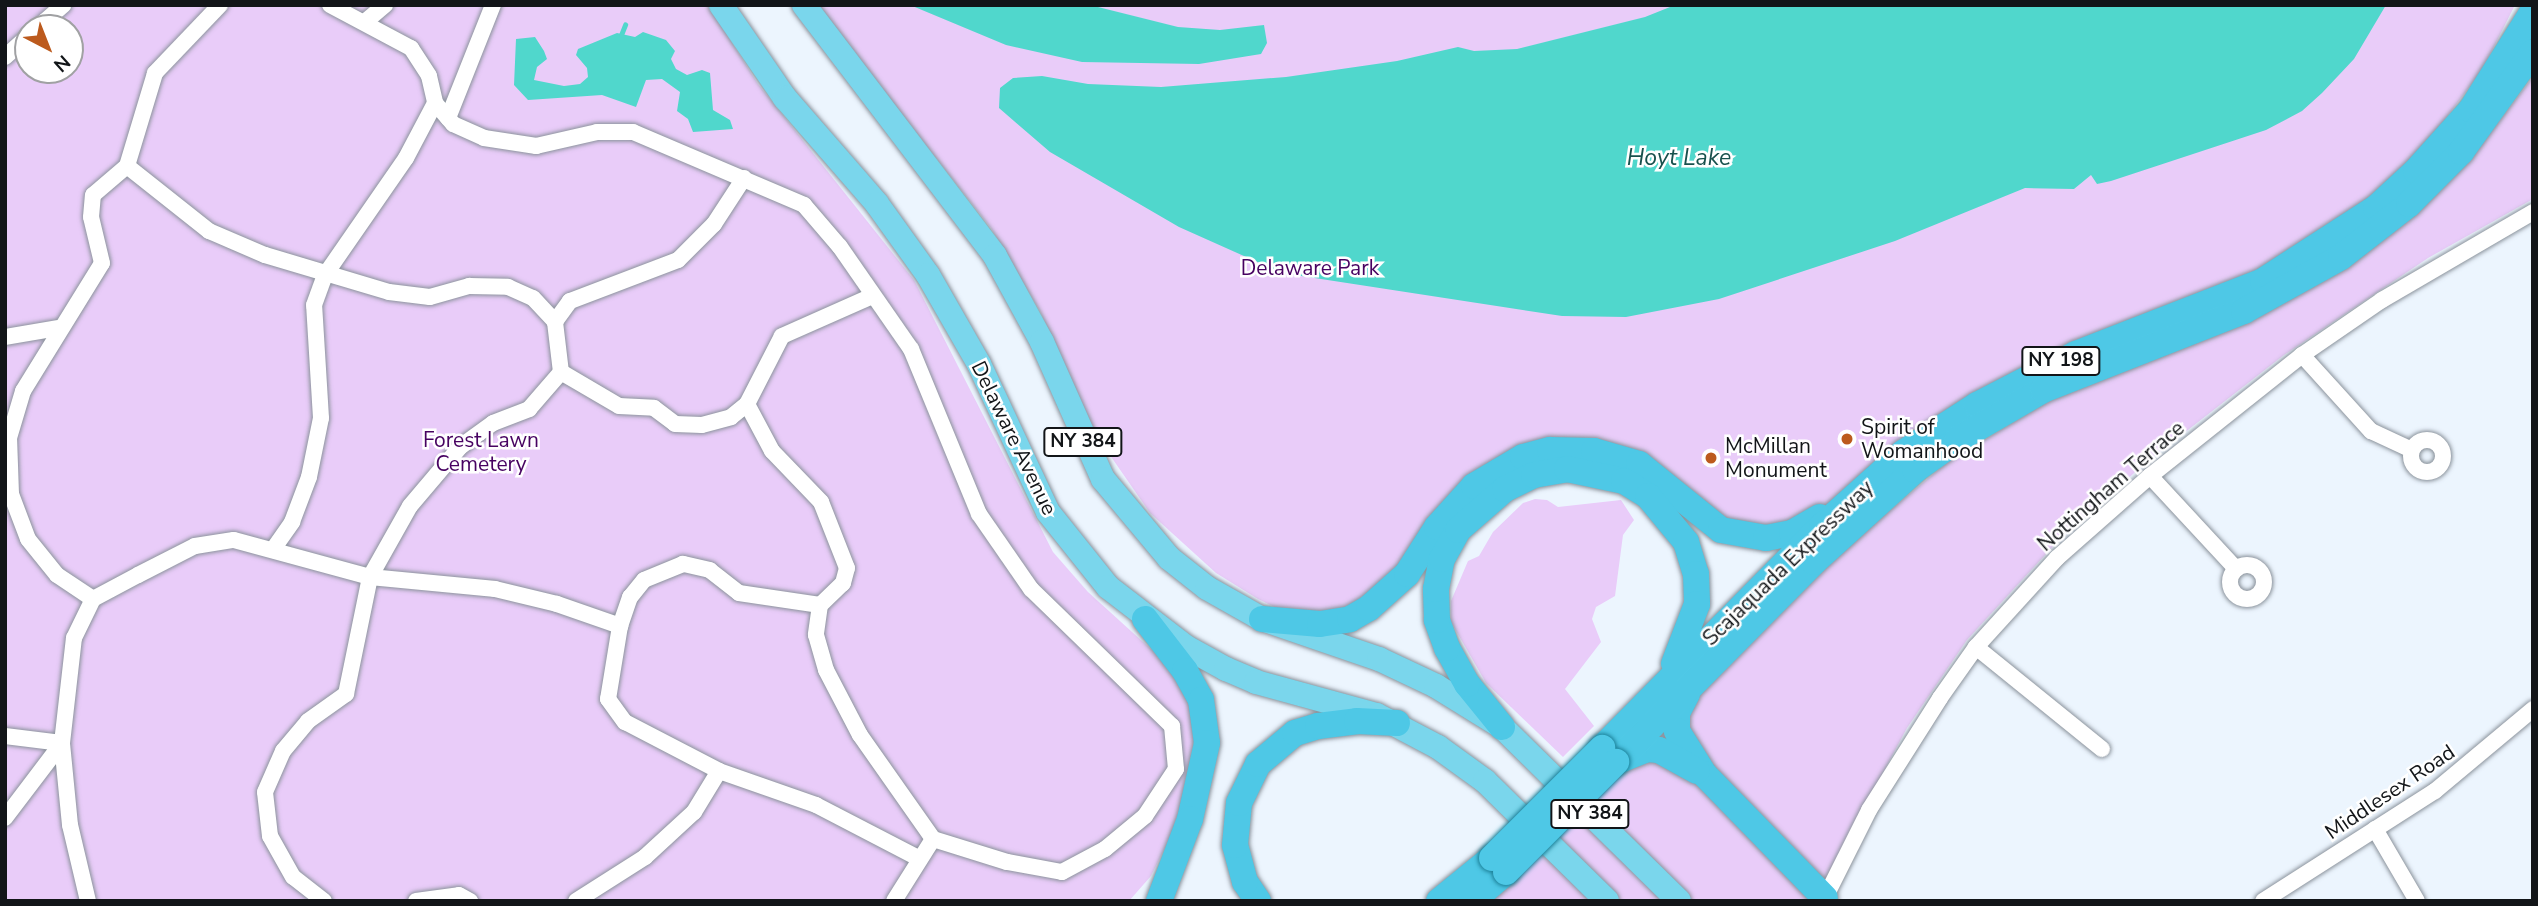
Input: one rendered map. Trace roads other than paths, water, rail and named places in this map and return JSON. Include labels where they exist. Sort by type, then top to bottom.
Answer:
[{"type":"highway","name":"Scajaquada Expressway","points":[[1609,755],[1652,697],[1850,500],[1903,453],[2013,384],[2076,354],[2250,287],[2347,230],[2396,190],[2453,132],[2501,67],[2533,11]]},
{"type":"highway","name":"Scajaquada Expressway","points":[[1472,901],[1499,865],[1609,755],[1692,685],[1868,509],[1957,440],[2043,390],[2269,299],[2363,242],[2409,204],[2461,152],[2533,52]]},
{"type":"highway","points":[[1262,619],[1320,624],[1350,618],[1370,608],[1407,574],[1437,527],[1474,486],[1523,457],[1550,450],[1594,451],[1639,464],[1654,472],[1704,520],[1743,536],[1766,538],[1792,533],[1850,500]]},
{"type":"highway","points":[[1502,727],[1466,684],[1437,620],[1442,559],[1458,530],[1505,489],[1534,475],[1567,468],[1624,481],[1648,496],[1686,542],[1696,574],[1697,604],[1675,662],[1652,697]]},
{"type":"highway","points":[[1145,619],[1185,671],[1201,700],[1207,743],[1190,819],[1159,901]]},
{"type":"highway","points":[[1692,685],[1676,723],[1681,740],[1704,774],[1825,898]]},
{"type":"highway","points":[[1258,901],[1245,882],[1235,845],[1239,803],[1258,764],[1295,733],[1318,726],[1357,721],[1397,723]]},
{"type":"highway","points":[[1609,755],[1647,749],[1659,750],[1704,774]]},
{"type":"highway","name":"Scajaquada Expressway","points":[[1438,901],[1499,865]]},
{"type":"main road","name":"Delaware Avenue","points":[[721,5],[785,98],[877,204],[928,275],[979,364],[1048,513],[1108,587],[1145,619],[1186,647],[1256,682],[1397,723],[1485,781],[1607,901]]},
{"type":"main road","name":"NY 384","points":[[804,5],[995,256],[1042,342],[1097,469],[1133,520],[1169,558],[1208,589],[1262,619],[1379,659],[1436,686],[1502,727],[1679,901]]},
{"type":"street","points":[[93,598],[57,575],[28,540],[11,494],[9,438],[23,391],[58,328],[85,295],[102,263],[91,217],[93,195],[128,166],[155,73],[220,5]]},
{"type":"street","points":[[330,5],[411,48],[429,76],[435,103],[448,118],[484,138],[536,146],[597,132],[633,132],[804,205],[840,247],[870,297],[911,349],[979,514],[1023,578],[1172,726],[1176,769],[1145,816],[1105,849],[1062,872],[1007,862],[933,839],[860,735],[826,670],[816,635],[820,605],[843,583],[847,568],[821,502],[772,451],[747,404]]},
{"type":"street","points":[[366,22],[386,5]]},
{"type":"street","points":[[448,118],[493,5]]},
{"type":"street","points":[[274,548],[292,522],[309,477],[321,418],[314,305],[324,275],[406,158],[435,103]]},
{"type":"street","points":[[128,166],[209,231],[324,275],[389,292],[430,297],[469,286],[508,287],[533,298],[555,322],[561,372],[529,409],[493,424],[460,447],[410,506],[370,577],[346,694],[308,721],[283,751],[265,792],[270,836],[293,877],[324,901]]},
{"type":"street","points":[[555,322],[570,301],[678,260],[714,224],[744,178]]},
{"type":"street","name":"Nottingham Terrace","points":[[1825,898],[1899,758],[1976,647],[2057,558],[2150,476],[2302,355],[2382,300],[2533,212]]},
{"type":"street","points":[[561,372],[618,406],[654,408],[676,424],[702,425],[731,417],[747,404],[782,336],[870,297]]},
{"type":"street","points":[[5,337],[58,328]]},
{"type":"street","points":[[2302,355],[2371,431],[2412,450]]},
{"type":"street","points":[[2150,476],[2236,569]]},
{"type":"street","points":[[88,901],[70,825],[62,743],[74,638],[93,598],[195,546],[234,540],[274,548],[370,577],[495,589],[557,604],[620,626]]},
{"type":"street","points":[[820,605],[739,593],[710,570],[683,564],[644,580],[630,597],[620,626],[608,699],[625,722],[719,771],[816,805],[920,859]]},
{"type":"street","points":[[1976,647],[2102,749]]},
{"type":"street","name":"Middlesex Road","points":[[2263,901],[2435,791],[2533,709]]},
{"type":"street","points":[[5,736],[62,743]]},
{"type":"street","points":[[5,818],[62,743]]},
{"type":"street","points":[[576,901],[645,857],[694,812],[719,771]]},
{"type":"street","points":[[2375,829],[2417,901]]},
{"type":"street","points":[[894,901],[933,839]]},
{"type":"street","points":[[416,901],[459,895],[470,901]]},
{"type":"water","points":[[910,5],[1090,5],[1178,27],[1220,30],[1264,25],[1267,43],[1261,54],[1199,64],[1082,62],[1006,45]]},
{"type":"water","name":"Hoyt Lake","points":[[1675,5],[2386,5],[2354,59],[2322,93],[2302,111],[2266,130],[2111,181],[2097,184],[2091,175],[2074,189],[2025,188],[1895,241],[1719,299],[1626,317],[1562,316],[1282,273],[1179,227],[1050,152],[999,108],[1000,88],[1013,78],[1042,76],[1088,84],[1161,87],[1286,77],[1397,61],[1458,47],[1474,51],[1517,49],[1645,17]]},
{"type":"water","points":[[643,32],[666,40],[675,51],[671,59],[676,69],[687,75],[702,70],[710,73],[713,110],[730,120],[733,129],[693,132],[688,119],[677,111],[680,92],[662,79],[646,80],[636,107],[602,95],[528,100],[514,85],[516,39],[535,37],[544,51],[547,59],[537,67],[534,80],[564,86],[580,84],[588,77],[587,68],[576,55],[578,49],[617,33],[635,37]]},
{"type":"waterway","points":[[621,35],[625,25]]},
{"type":"place","name":"Spirit of Womanhood","points":[[1847,439]]},
{"type":"place","name":"McMillan Monument","points":[[1711,458]]},
{"type":"park label","name":"Delaware Park","points":[[1310,268]]},
{"type":"park label","name":"Forest Lawn Cemetery","points":[[481,452]]}]
